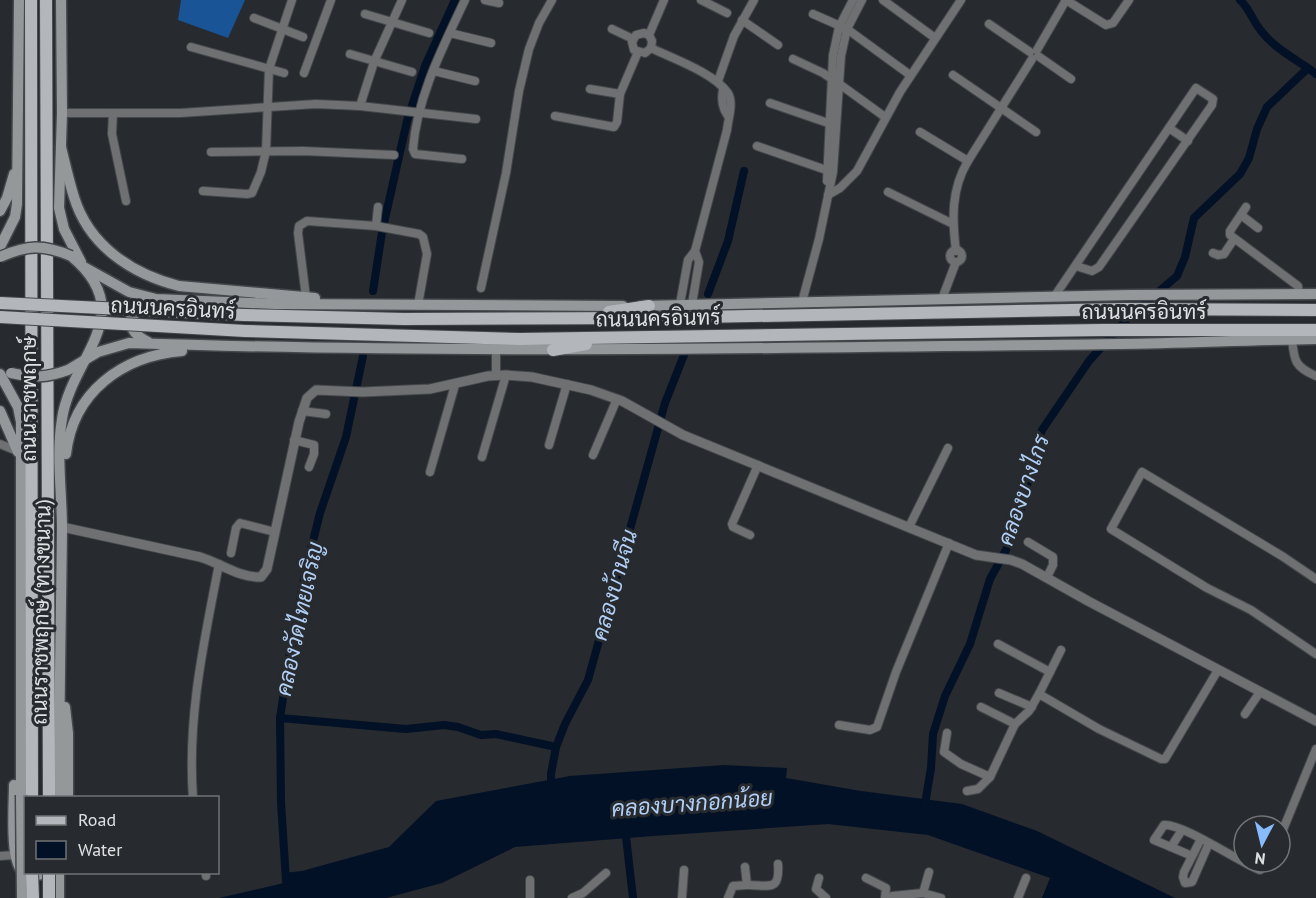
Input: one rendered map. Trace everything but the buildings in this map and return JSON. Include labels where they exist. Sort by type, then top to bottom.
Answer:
[{"type":"main road","points":[[0,246],[15,217],[18,190],[16,165],[20,0]]},
{"type":"main road","name":"ถนนราชพฤกษ์","points":[[26,796],[31,0]]},
{"type":"main road","name":"ถนนราชพฤกษ์","points":[[46,0],[49,796]]},
{"type":"main road","points":[[61,0],[60,219],[84,267]]},
{"type":"main road","points":[[61,147],[80,213],[93,234],[110,253],[137,272],[161,282],[179,286],[363,304]]},
{"type":"main road","points":[[0,212],[7,198],[16,165]]},
{"type":"main road","points":[[0,257],[18,249],[38,247],[55,249],[71,256],[84,267]]},
{"type":"main road","name":"ถนนราชพฤกษ์ (ทางขนาน)","points":[[59,796],[62,419],[69,393],[100,331],[102,314],[100,297],[94,281],[84,267]]},
{"type":"main road","name":"ถนนนครอินทร์","points":[[84,267],[129,292],[156,299],[276,304],[649,306],[1131,295],[1316,294]]},
{"type":"main road","points":[[151,344],[137,336],[130,326],[135,311],[156,299]]},
{"type":"main road","name":"ถนนนครอินทร์","points":[[0,303],[244,315],[404,319],[1125,309],[1316,310]]},
{"type":"main road","points":[[566,318],[649,306]]},
{"type":"main road","name":"ถนนนครอินทร์","points":[[0,317],[245,332],[520,339],[1102,330],[1316,330]]},
{"type":"main road","points":[[554,351],[614,338]]},
{"type":"main road","name":"ถนนนครอินทร์","points":[[6,374],[31,378],[51,376],[68,370],[98,352],[129,343],[554,351],[1119,344],[1316,339]]},
{"type":"main road","points":[[61,476],[69,430],[77,412],[97,387],[120,370],[144,358],[164,352],[218,346]]},
{"type":"main road","points":[[0,366],[6,374]]},
{"type":"main road","name":"ถนนราชพฤกษ์ (ทางขนาน)","points":[[6,374],[21,422],[20,687],[26,796]]},
{"type":"main road","points":[[0,411],[21,464]]},
{"type":"main road","points":[[60,668],[68,733],[68,796]]},
{"type":"main road","points":[[20,687],[15,711],[14,741],[15,855],[18,867],[24,873]]},
{"type":"main road","name":"ถนนราชพฤกษ์ (ทางขนาน)","points":[[22,898],[24,847]]},
{"type":"main road","points":[[32,874],[33,898]]},
{"type":"main road","points":[[49,898],[51,874]]},
{"type":"main road","points":[[59,874],[59,898]]},
{"type":"street","points":[[203,191],[252,193],[261,172],[266,151],[268,69],[292,0]]},
{"type":"street","points":[[304,73],[331,0]]},
{"type":"street","points":[[360,106],[374,62],[402,0]]},
{"type":"street","points":[[462,159],[415,154],[413,144],[417,113],[465,0]]},
{"type":"street","points":[[485,0],[499,3]]},
{"type":"street","points":[[481,288],[506,174],[519,90],[539,23],[552,0]]},
{"type":"street","points":[[649,35],[640,33],[633,39],[632,46],[638,52],[645,53],[651,48],[652,41],[649,35],[664,0]]},
{"type":"street","points":[[701,0],[727,13]]},
{"type":"street","points":[[718,81],[734,36],[754,0]]},
{"type":"street","points":[[802,302],[828,195],[835,81],[833,55],[853,0]]},
{"type":"street","points":[[843,28],[862,0]]},
{"type":"street","points":[[883,0],[935,38]]},
{"type":"street","points":[[828,195],[840,188],[857,171],[910,75],[961,0]]},
{"type":"street","points":[[942,299],[956,262],[950,256],[956,251],[953,224],[959,179],[1066,0],[1106,25],[1113,23],[1129,0]]},
{"type":"street","points":[[365,14],[429,33]]},
{"type":"street","points":[[813,14],[843,28],[910,75]]},
{"type":"street","points":[[254,18],[303,37]]},
{"type":"street","points":[[742,20],[778,45]]},
{"type":"street","points":[[989,24],[1071,79]]},
{"type":"street","points":[[612,29],[633,39]]},
{"type":"street","points":[[450,33],[491,43]]},
{"type":"street","points":[[191,47],[284,74]]},
{"type":"street","points":[[651,48],[718,81],[723,89],[721,96],[724,111],[728,116],[695,251],[688,260],[681,304]]},
{"type":"street","points":[[555,116],[614,127],[617,123],[620,94],[638,52]]},
{"type":"street","points":[[350,54],[412,72]]},
{"type":"street","points":[[793,59],[835,81],[885,117]]},
{"type":"street","points":[[434,71],[476,81]]},
{"type":"street","points":[[953,75],[1036,132]]},
{"type":"street","points":[[1054,297],[1196,88],[1213,102],[1188,141],[1100,267],[1092,271],[1076,266]]},
{"type":"street","points":[[590,89],[620,94]]},
{"type":"street","points":[[770,103],[832,124]]},
{"type":"street","points":[[62,113],[180,113],[316,104],[360,106],[476,119]]},
{"type":"street","points":[[113,114],[112,134],[126,201]]},
{"type":"street","points":[[1169,128],[1188,141]]},
{"type":"street","points":[[920,132],[968,161]]},
{"type":"street","points":[[757,146],[830,171]]},
{"type":"street","points":[[211,152],[363,152],[394,155]]},
{"type":"street","points":[[888,192],[953,224]]},
{"type":"street","points":[[378,207],[378,226]]},
{"type":"street","points":[[1258,228],[1244,211],[1229,233],[1298,286],[1299,294]]},
{"type":"street","points":[[306,297],[298,232],[299,226],[307,220],[378,226],[419,234],[423,237],[427,254],[418,305]]},
{"type":"street","points":[[1213,253],[1224,254],[1234,239]]},
{"type":"street","points":[[692,304],[699,262],[695,251]]},
{"type":"street","points":[[1292,339],[1297,364],[1316,376]]},
{"type":"street","points":[[482,457],[501,375],[496,350]]},
{"type":"street","points":[[62,527],[178,552],[219,564],[233,571],[261,577],[267,569],[302,411],[307,398],[316,390],[363,392],[430,389],[501,375],[532,377],[567,384],[617,399],[683,435],[983,557],[1011,560],[1316,721]]},
{"type":"street","points":[[549,445],[567,384]]},
{"type":"street","points":[[430,472],[454,385]]},
{"type":"street","points":[[593,455],[617,399]]},
{"type":"street","points":[[302,411],[326,414]]},
{"type":"street","points":[[294,440],[314,445],[314,454],[309,466]]},
{"type":"street","points":[[0,444],[17,451]]},
{"type":"street","points":[[909,527],[948,448]]},
{"type":"street","points":[[750,535],[732,524],[758,465]]},
{"type":"street","points":[[1316,579],[1142,472],[1111,529],[1207,588],[1251,610],[1316,654]]},
{"type":"street","points":[[231,552],[236,528],[240,524],[275,532]]},
{"type":"street","points":[[1028,542],[1053,557],[1053,565],[1047,577]]},
{"type":"street","points":[[839,725],[870,730],[877,727],[896,672],[949,543]]},
{"type":"street","points":[[193,796],[190,758],[192,716],[219,564]]},
{"type":"street","points":[[998,644],[1050,672]]},
{"type":"street","points":[[967,791],[978,789],[990,777],[1015,724],[1032,707],[1061,650]]},
{"type":"street","points":[[1039,694],[1110,734],[1165,759],[1218,670]]},
{"type":"street","points":[[1245,714],[1260,692]]},
{"type":"street","points":[[999,693],[1032,707]]},
{"type":"street","points":[[981,707],[1015,724]]},
{"type":"street","points":[[947,733],[944,752],[961,764],[990,777]]},
{"type":"street","points":[[1291,814],[1316,749]]},
{"type":"street","points":[[1192,856],[1154,840],[1162,827],[1168,824],[1232,855]]},
{"type":"street","points":[[1171,847],[1182,830]]},
{"type":"street","points":[[1201,839],[1183,877],[1185,884],[1192,882],[1209,843]]},
{"type":"street","points":[[0,856],[15,855]]},
{"type":"street","points":[[728,898],[733,886],[773,885],[779,879],[778,864]]},
{"type":"street","points":[[745,867],[747,885]]},
{"type":"street","points":[[682,898],[684,870]]},
{"type":"street","points":[[923,894],[929,872]]},
{"type":"street","points":[[572,898],[583,893],[606,873]]},
{"type":"street","points":[[819,878],[816,889],[826,898]]},
{"type":"street","points":[[866,878],[886,888],[885,898]]},
{"type":"street","points":[[1018,898],[1026,878]]},
{"type":"street","points":[[530,880],[530,898]]},
{"type":"street","points":[[891,898],[897,895],[923,894],[941,898]]},
{"type":"shaded area","points":[[181,0],[245,0],[228,38],[178,20]]},
{"type":"water","name":"คลองบางกอกน้อย","points":[[724,765],[787,768],[786,778],[861,791],[962,804],[1037,831],[1175,898],[1042,898],[1050,878],[928,835],[828,824],[515,847],[442,883],[386,898],[219,898],[284,883],[284,873],[302,871],[389,847],[436,801],[570,776]]},
{"type":"waterway","name":"คลองวัดไทยเจริญ","points":[[373,291],[382,232],[407,121],[425,66],[455,0]]},
{"type":"waterway","points":[[1240,0],[1259,28],[1280,50],[1316,74]]},
{"type":"waterway","name":"คลองบางไกร","points":[[924,810],[931,768],[933,734],[945,696],[970,644],[990,579],[1006,550],[1018,519],[1042,430],[1089,361],[1127,319],[1177,276],[1185,257],[1194,218],[1240,174],[1249,158],[1257,129],[1267,107],[1308,68]]},
{"type":"waterway","name":"คลองบ้านจีน","points":[[708,294],[728,241],[744,171]]},
{"type":"waterway","name":"คลองบ้านจีน","points":[[551,787],[556,747],[588,680],[665,403],[684,355]]},
{"type":"waterway","name":"คลองวัดไทยเจริญ","points":[[286,881],[281,802],[280,718],[306,569],[320,513],[346,437],[363,356]]},
{"type":"waterway","points":[[280,718],[406,729],[444,725],[481,735],[496,734],[556,747]]},
{"type":"waterway","name":"คลองบางกอกน้อย","points":[[625,828],[633,898]]}]
